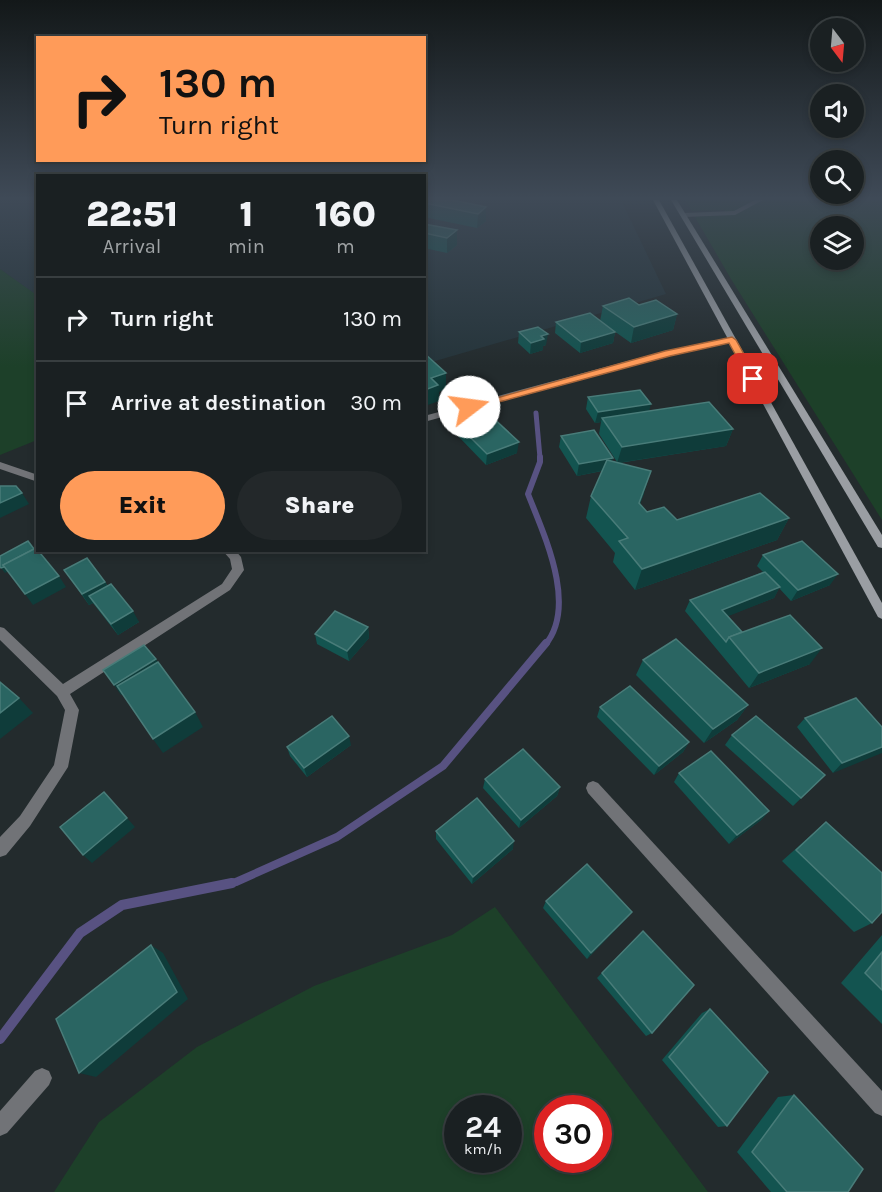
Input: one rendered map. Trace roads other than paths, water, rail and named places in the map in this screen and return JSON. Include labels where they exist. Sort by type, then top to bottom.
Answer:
[{"type":"main road","points":[[686,256],[882,614]]},
{"type":"main road","points":[[708,256],[882,543]]},
{"type":"street","points":[[426,418],[668,353],[732,340]]},
{"type":"street","points":[[0,465],[36,478]]},
{"type":"street","points":[[62,692],[226,587],[238,570],[235,557],[229,552]]},
{"type":"street","points":[[0,632],[62,692],[72,710],[61,767],[25,821],[0,849]]},
{"type":"street","points":[[593,788],[882,1106]]},
{"type":"street","points":[[0,1126],[42,1078]]},
{"type":"waterway","points":[[536,413],[540,458]]},
{"type":"waterway","points":[[540,458],[528,494],[555,570],[559,611],[554,629],[545,645]]},
{"type":"waterway","points":[[225,884],[236,882],[337,837],[443,766],[546,643]]},
{"type":"waterway","points":[[0,1039],[80,933],[122,905],[232,883]]}]
